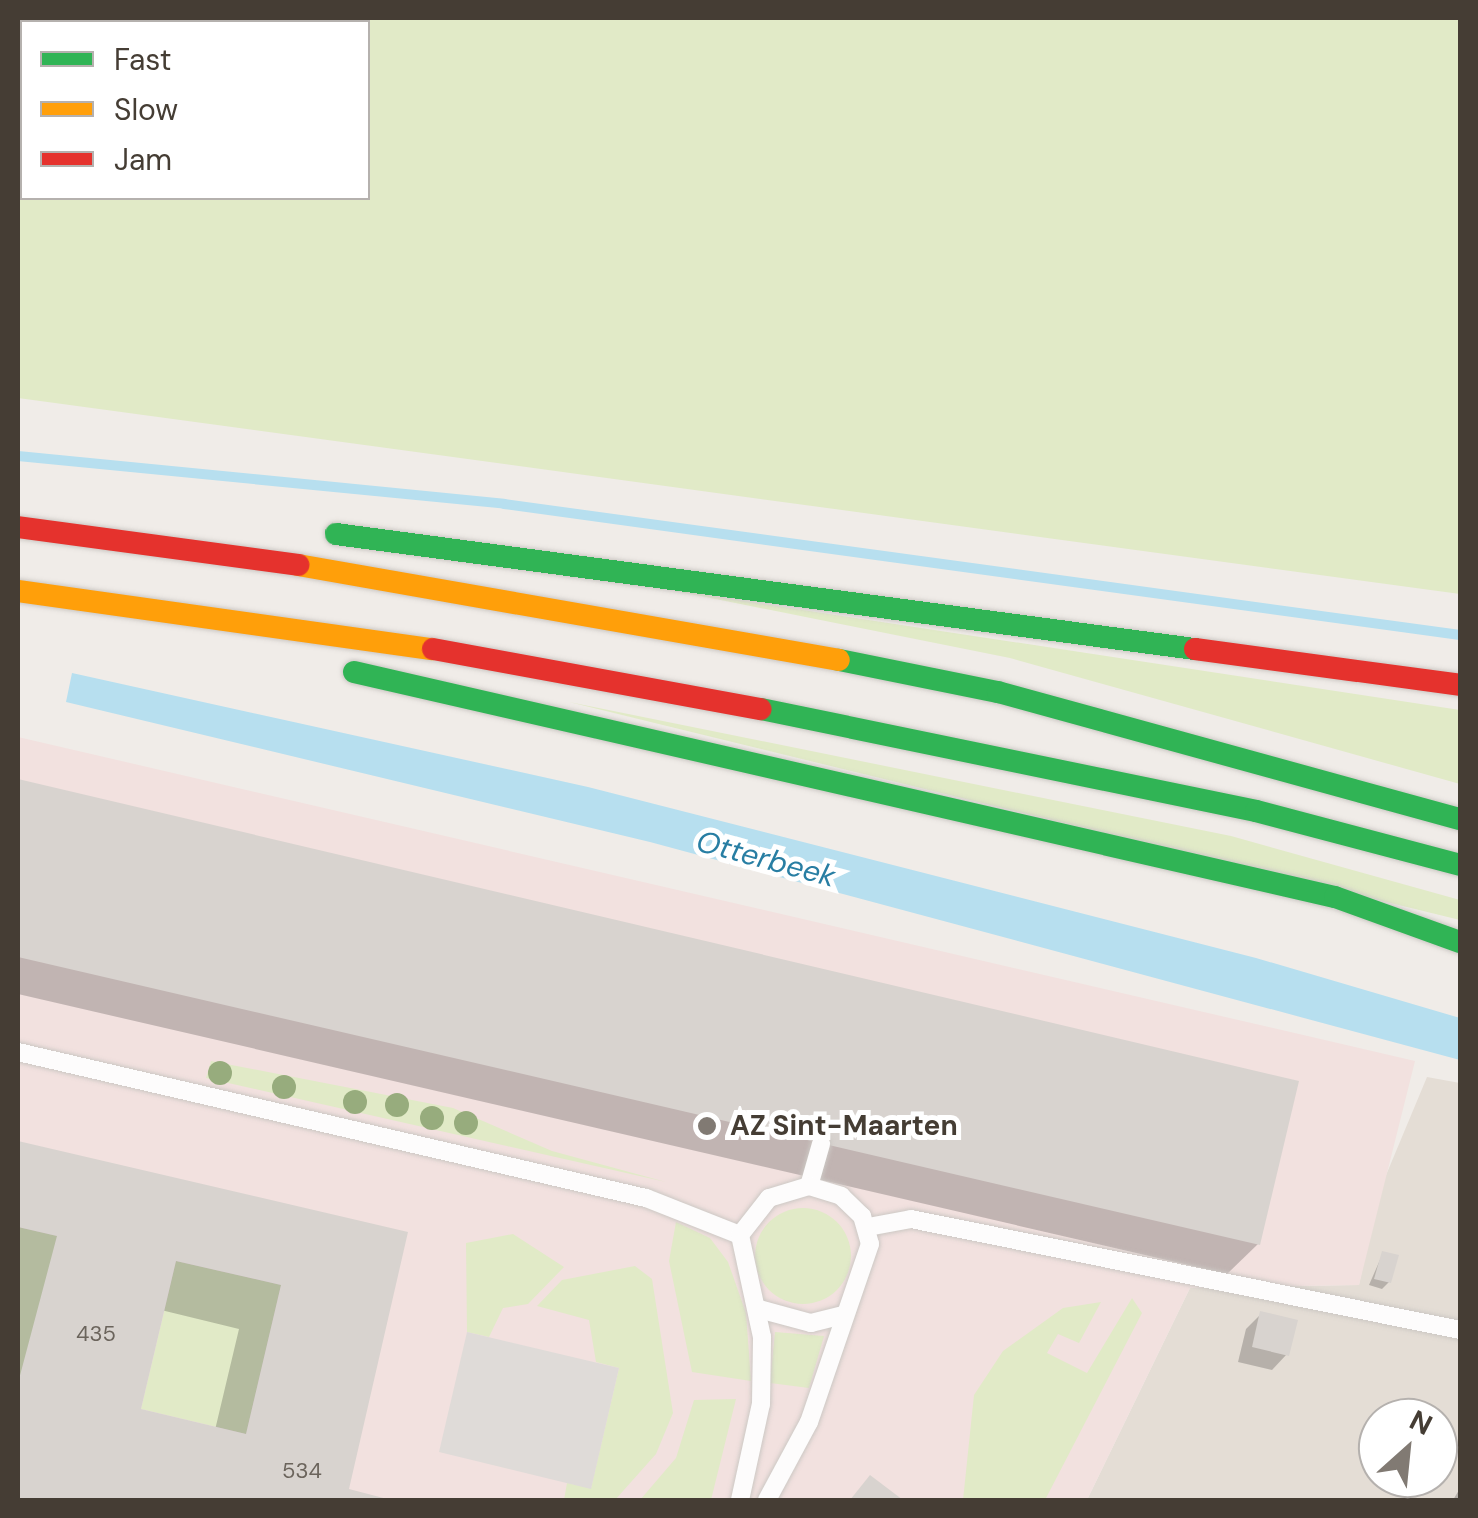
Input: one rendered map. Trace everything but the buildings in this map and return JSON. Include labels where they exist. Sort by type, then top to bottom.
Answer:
[{"type":"highway","points":[[100,536],[180,520]]},
{"type":"highway","points":[[18,527],[419,580],[998,692],[1460,819]]},
{"type":"highway","points":[[316,532],[1460,686]]},
{"type":"highway","points":[[18,591],[96,598],[556,667],[1256,810],[1460,865]]},
{"type":"highway","points":[[96,598],[132,628],[261,653]]},
{"type":"highway","points":[[335,668],[1336,897],[1460,942]]},
{"type":"lane","points":[[18,1052],[646,1198],[740,1235]]},
{"type":"lane","points":[[809,1186],[821,1144]]},
{"type":"lane","points":[[740,1500],[761,1404],[759,1308],[738,1258],[740,1235],[769,1198],[809,1186],[841,1196],[868,1227]]},
{"type":"lane","points":[[868,1227],[911,1220],[1460,1330]]},
{"type":"lane","points":[[767,1500],[809,1422],[868,1227]]},
{"type":"lane","points":[[759,1308],[810,1323],[842,1315]]},
{"type":"shaded area","name":"AZ Sint-Maarten","points":[[18,737],[1415,1061],[1359,1285],[1190,1288],[1087,1500],[18,1500]]},
{"type":"shaded area","points":[[1427,1077],[1460,1083],[1460,1500],[1087,1500],[1190,1288],[1359,1285],[1379,1192]]},
{"type":"shaded area","points":[[467,1332],[619,1368],[591,1489],[439,1452]]},
{"type":"green space","points":[[18,18],[1460,18],[1460,594],[18,398]]},
{"type":"green space","points":[[666,589],[1460,710],[1460,784],[1010,658]]},
{"type":"green space","points":[[569,702],[1231,836],[1460,900],[1460,920]]},
{"type":"green space","points":[[211,1061],[453,1108],[552,1151],[666,1182],[206,1078]]},
{"type":"green space","points":[[803,1208],[821,1211],[837,1222],[848,1238],[848,1274],[837,1290],[821,1301],[803,1304],[785,1301],[769,1290],[758,1274],[755,1256],[758,1238],[769,1222],[785,1211]]},
{"type":"green space","points":[[676,1222],[710,1238],[728,1262],[746,1313],[751,1381],[692,1372],[669,1261]]},
{"type":"green space","points":[[18,1227],[57,1236],[22,1385],[18,1383]]},
{"type":"green space","points":[[513,1234],[564,1267],[528,1304],[503,1308],[489,1337],[467,1332],[466,1243]]},
{"type":"green space","points":[[176,1261],[281,1285],[246,1434],[141,1409]]},
{"type":"green space","points":[[635,1266],[652,1279],[673,1413],[656,1454],[615,1500],[564,1500],[567,1483],[591,1488],[619,1368],[596,1362],[589,1320],[537,1306],[562,1280]]},
{"type":"green space","points":[[1132,1298],[1142,1313],[1045,1500],[963,1500],[974,1395],[1003,1351],[1063,1308],[1101,1302],[1079,1343],[1058,1334],[1047,1353],[1087,1373]]},
{"type":"green space","points":[[775,1332],[824,1336],[809,1388],[770,1383]]},
{"type":"green space","points":[[736,1399],[711,1500],[640,1500],[676,1458],[694,1400]]},
{"type":"water","name":"Otterbeek","points":[[72,673],[588,787],[1256,958],[1460,1018],[1460,1060],[650,842],[66,702]]},
{"type":"waterway","points":[[18,456],[504,504],[1460,635]]},
{"type":"traffic: fast","points":[[336,534],[1195,649]]},
{"type":"traffic: fast","points":[[839,660],[998,692],[1460,819]]},
{"type":"traffic: fast","points":[[354,672],[1335,897],[1460,942]]},
{"type":"traffic: fast","points":[[761,709],[1256,811],[1460,865]]},
{"type":"traffic: slow","points":[[298,565],[839,660]]},
{"type":"traffic: slow","points":[[18,591],[433,649]]},
{"type":"traffic: jam","points":[[18,527],[298,565]]},
{"type":"traffic: jam","points":[[433,649],[761,709]]},
{"type":"traffic: jam","points":[[1195,649],[1460,685]]},
{"type":"place","name":"AZ Sint-Maarten","points":[[707,1126]]}]
